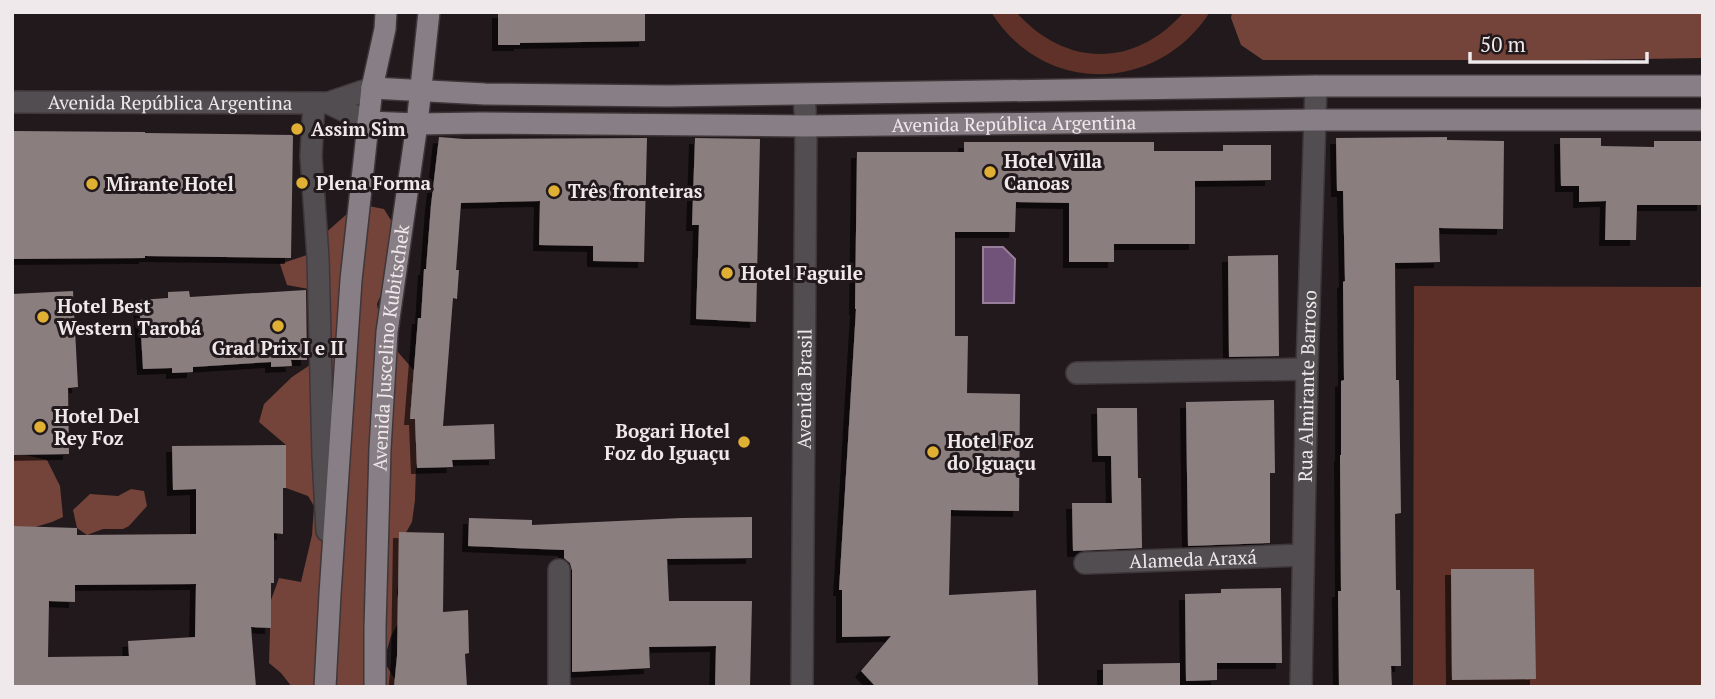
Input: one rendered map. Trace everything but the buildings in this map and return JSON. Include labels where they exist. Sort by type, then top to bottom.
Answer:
[{"type":"main road","points":[[326,687],[351,280],[372,88],[386,12]]},
{"type":"main road","name":"Avenida Juscelino Kubitschek","points":[[375,687],[380,449],[387,332],[417,124],[429,12]]},
{"type":"main road","name":"Avenida República Argentina","points":[[372,88],[485,94],[668,96],[1316,86],[1703,86]]},
{"type":"main road","name":"Avenida República Argentina","points":[[368,121],[417,124],[806,125],[1315,120],[1703,120]]},
{"type":"street","name":"Rua Almirante Barroso","points":[[1301,687],[1316,86]]},
{"type":"street","name":"Avenida República Argentina","points":[[12,102],[321,103],[372,88]]},
{"type":"street","name":"Avenida Brasil","points":[[802,687],[806,125],[804,94]]},
{"type":"street","name":"Avenida República Argentina","points":[[321,103],[368,121]]},
{"type":"street","points":[[321,103],[311,156],[318,258],[330,594]]},
{"type":"street","points":[[1077,373],[1307,369]]},
{"type":"street","name":"Alameda Araxá","points":[[1085,563],[1303,555]]},
{"type":"street","points":[[559,570],[559,687]]},
{"type":"shaded area","points":[[991,12],[1016,12],[1056,44],[1100,54],[1122,51],[1144,43],[1165,30],[1184,12],[1210,12],[1188,39],[1161,58],[1131,70],[1100,74],[1069,71],[1040,59],[1013,39]]},
{"type":"shaded area","points":[[1232,12],[1703,12],[1703,58],[1263,60],[1241,45],[1231,18]]},
{"type":"shaded area","points":[[358,204],[384,209],[397,230],[385,285],[377,304],[382,332],[391,347],[418,375],[430,446],[416,465],[412,522],[404,536],[397,593],[403,615],[391,636],[384,661],[399,687],[292,687],[269,663],[271,600],[279,578],[301,582],[312,535],[314,506],[308,496],[286,488],[286,445],[259,422],[264,404],[292,377],[319,359],[314,290],[287,285],[280,264],[310,254],[312,245]]},
{"type":"shaded area","points":[[983,247],[1003,247],[1015,259],[1014,303],[983,303]]},
{"type":"shaded area","points":[[1414,286],[1703,287],[1703,687],[1413,687]]},
{"type":"shaded area","points":[[12,455],[47,460],[60,486],[63,517],[12,534]]},
{"type":"shaded area","points":[[131,489],[144,491],[147,506],[129,526],[123,529],[103,529],[87,535],[77,528],[73,510],[90,494],[118,496]]},
{"type":"place","name":"Assim Sim","points":[[297,129]]},
{"type":"place","name":"Hotel Villa Canoas","points":[[990,172]]},
{"type":"place","name":"Plena Forma","points":[[302,183]]},
{"type":"place","name":"Mirante Hotel","points":[[92,184]]},
{"type":"place","name":"Três fronteiras","points":[[554,191]]},
{"type":"place","name":"Hotel Faguile","points":[[727,273]]},
{"type":"place","name":"Hotel Best Western Tarobá","points":[[43,317]]},
{"type":"place","name":"Grad Prix I e II","points":[[278,326]]},
{"type":"place","name":"Hotel Del Rey Foz","points":[[40,427]]},
{"type":"place","name":"Bogari Hotel Foz do Iguaçu","points":[[744,442]]},
{"type":"place","name":"Hotel Foz do Iguaçu","points":[[933,452]]}]
